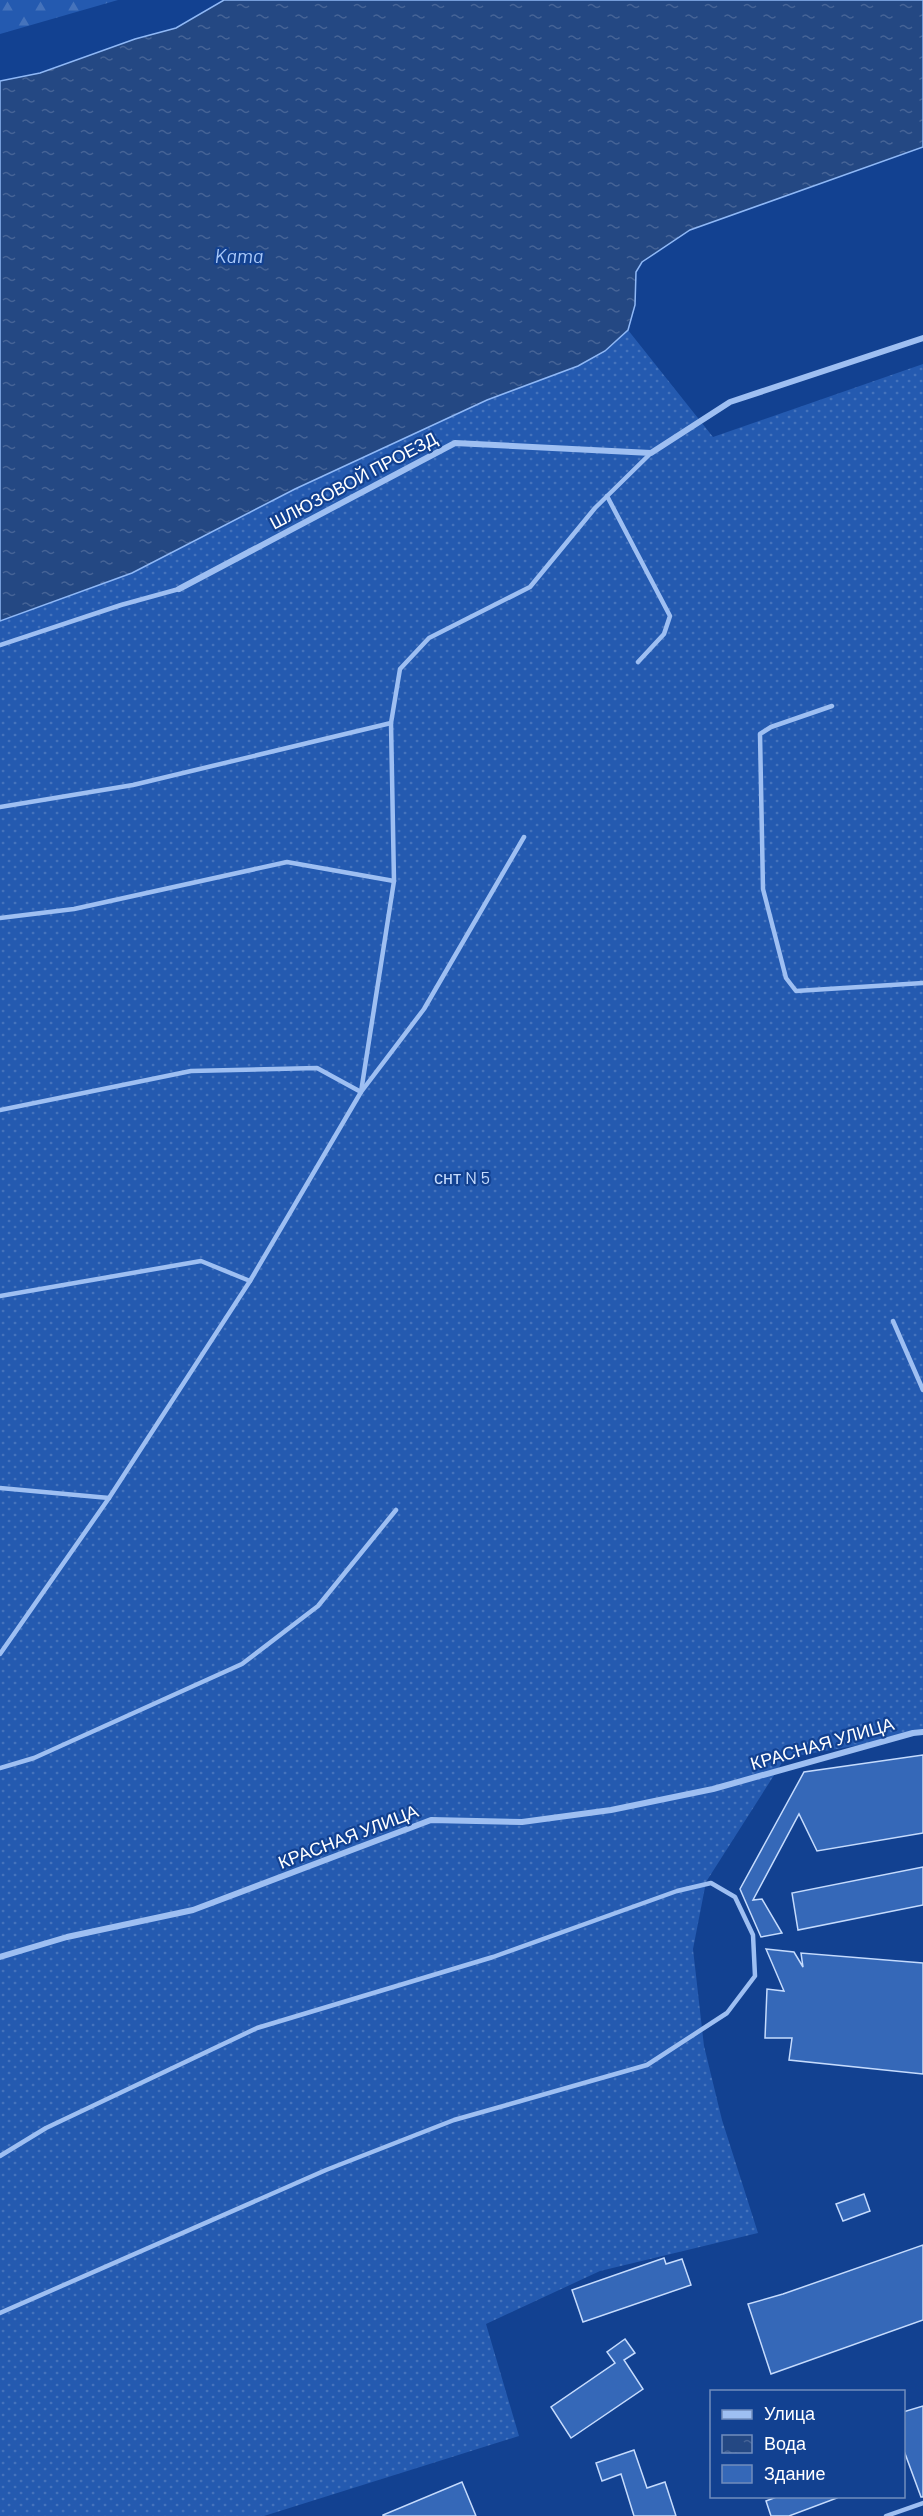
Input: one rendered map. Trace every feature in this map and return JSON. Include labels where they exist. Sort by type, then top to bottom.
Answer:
[{"type":"street","points":[[651,453],[730,402],[923,338]]},
{"type":"street","name":"ШЛЮЗОВОЙ ПРОЕЗД","points":[[179,589],[454,443],[651,453]]},
{"type":"street","name":"КРАСНАЯ УЛИЦА","points":[[0,1957],[67,1937],[193,1910],[431,1820],[522,1822],[611,1810],[713,1789],[913,1732],[923,1732]]},
{"type":"lane","points":[[361,1092],[394,881],[391,723],[400,669],[429,638],[530,587],[608,496],[651,453]]},
{"type":"lane","points":[[608,496],[670,616],[664,634],[638,662]]},
{"type":"lane","points":[[0,645],[121,605],[179,589]]},
{"type":"lane","points":[[832,706],[771,727],[760,734],[763,889],[786,978],[796,991],[923,983]]},
{"type":"lane","points":[[0,807],[132,785],[391,723]]},
{"type":"lane","points":[[0,1654],[109,1498],[250,1281],[361,1092],[424,1009],[524,837]]},
{"type":"lane","points":[[0,918],[74,909],[287,862],[394,881]]},
{"type":"lane","points":[[0,1110],[191,1071],[317,1068],[361,1092]]},
{"type":"lane","points":[[0,1296],[201,1261],[250,1281]]},
{"type":"lane","points":[[893,1321],[923,1390]]},
{"type":"lane","points":[[0,1488],[109,1498]]},
{"type":"lane","points":[[0,1768],[34,1758],[242,1664],[318,1606],[396,1510]]},
{"type":"lane","points":[[0,2156],[46,2128],[257,2028],[493,1957],[677,1891],[711,1883],[735,1897],[753,1935],[755,1976],[727,2013],[647,2065],[454,2120],[326,2170],[0,2313]]},
{"type":"lane","points":[[886,2516],[923,2503]]},
{"type":"green space","points":[[0,0],[118,0],[0,34]]},
{"type":"green space","name":"снт N 5","points":[[628,330],[713,437],[923,364],[923,1734],[785,1758],[706,1882],[693,1949],[704,2046],[722,2120],[758,2233],[600,2271],[486,2324],[519,2436],[264,2516],[0,2516],[0,621],[132,573],[295,489],[487,400],[578,366],[605,351]]},
{"type":"water","name":"Kama","points":[[224,0],[923,0],[923,147],[690,230],[642,262],[636,272],[635,305],[628,330],[605,351],[578,366],[487,400],[295,489],[132,573],[0,621],[0,81],[40,73],[135,39],[176,28]]},
{"type":"building","points":[[923,1755],[923,1833],[817,1851],[799,1814],[753,1900],[762,1899],[782,1933],[761,1937],[740,1889],[804,1772]]},
{"type":"building","points":[[923,1867],[923,1905],[798,1930],[792,1893]]},
{"type":"building","points":[[766,1949],[794,1952],[803,1967],[801,1953],[923,1963],[923,2074],[789,2060],[792,2038],[765,2038],[767,1989],[784,1991]]},
{"type":"building","points":[[864,2194],[870,2211],[843,2221],[836,2204]]},
{"type":"building","points":[[923,2245],[923,2320],[771,2374],[748,2304]]},
{"type":"building","points":[[664,2258],[666,2264],[682,2259],[691,2285],[583,2322],[572,2290]]},
{"type":"building","points":[[625,2339],[635,2353],[624,2360],[643,2389],[571,2438],[551,2407],[615,2363],[607,2352]]},
{"type":"building","points":[[923,2406],[923,2497],[921,2497],[905,2453],[905,2411]]},
{"type":"building","points":[[634,2450],[647,2488],[665,2482],[676,2516],[634,2516],[621,2474],[602,2481],[596,2463]]},
{"type":"building","points":[[462,2482],[476,2516],[383,2516],[383,2515]]},
{"type":"building","points":[[774,2498],[837,2498],[789,2516],[771,2516],[766,2501]]}]
